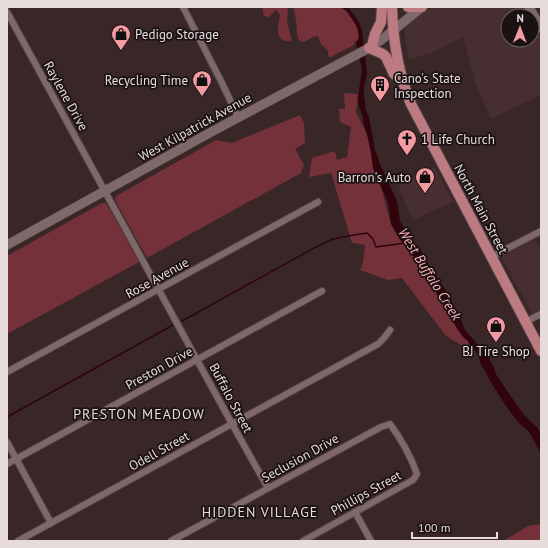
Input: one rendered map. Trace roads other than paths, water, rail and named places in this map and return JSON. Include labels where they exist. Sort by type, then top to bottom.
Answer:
[{"type":"main road","points":[[382,7],[380,25],[371,47],[386,57],[394,74],[402,80]]},
{"type":"main road","name":"North Main Street","points":[[392,7],[396,55],[402,80],[411,104],[541,351]]},
{"type":"main road","points":[[408,7],[422,7]]},
{"type":"main road","name":"West Kilpatrick Avenue","points":[[7,245],[238,117],[371,47],[422,7]]},
{"type":"main road","points":[[529,7],[541,28]]},
{"type":"street","points":[[183,7],[219,76],[238,117]]},
{"type":"street","name":"Raylene Drive","points":[[7,12],[105,191]]},
{"type":"street","name":"Buffalo Street","points":[[105,191],[268,488]]},
{"type":"street","name":"Rose Avenue","points":[[7,372],[318,202]]},
{"type":"street","points":[[491,257],[541,231]]},
{"type":"street","name":"Preston Drive","points":[[7,464],[322,292]]},
{"type":"street","points":[[525,322],[541,314]]},
{"type":"street","name":"Odell Street","points":[[18,541],[378,344],[390,330]]},
{"type":"street","name":"Seclusion Drive","points":[[171,541],[381,427],[390,424],[413,463],[417,474]]},
{"type":"street","points":[[7,442],[51,523]]},
{"type":"street","name":"Phillips Street","points":[[303,541],[413,480],[417,474]]},
{"type":"street","points":[[355,512],[371,541]]},
{"type":"water","name":"West Buffalo Creek","points":[[340,7],[348,7],[359,22],[362,31],[367,73],[364,88],[366,110],[369,117],[375,150],[397,201],[400,221],[445,289],[465,330],[489,357],[497,376],[512,398],[525,416],[537,427],[541,434],[541,454],[530,433],[518,422],[504,403],[481,365],[478,354],[458,330],[431,284],[391,224],[388,203],[373,168],[368,138],[359,107],[358,97],[362,70],[356,43],[359,37],[358,30],[346,10]]},
{"type":"waterway","name":"West Buffalo Creek","points":[[182,321],[333,239],[367,233],[373,239],[376,247],[405,243]]},
{"type":"waterway","points":[[7,417],[173,325]]},
{"type":"place","name":"Pedigo Storage","points":[[121,51]]},
{"type":"place","name":"Recycling Time","points":[[202,97]]},
{"type":"place","name":"Cano's State Inspection","points":[[380,102]]},
{"type":"place","name":"1 Life Church","points":[[407,156]]},
{"type":"place","name":"Barron's Auto","points":[[425,194]]},
{"type":"place","name":"BJ Tire Shop","points":[[496,343]]},
{"type":"district","name":"PRESTON MEADOW","points":[[139,414]]},
{"type":"district","name":"HIDDEN VILLAGE","points":[[260,512]]}]
